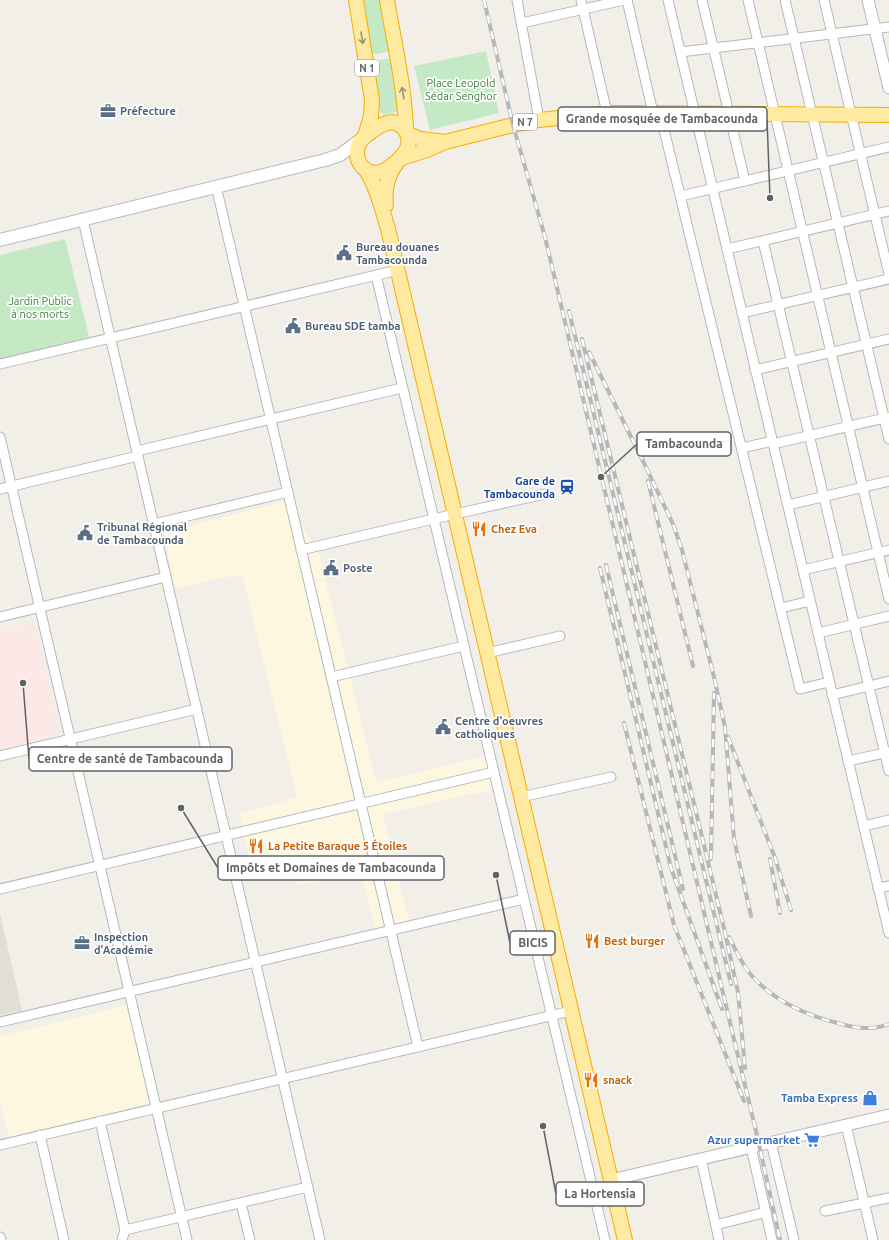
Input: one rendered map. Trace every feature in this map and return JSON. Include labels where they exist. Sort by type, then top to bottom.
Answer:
[{"type":"highway","name":"N 1","points":[[356,0],[372,100],[371,116],[364,137]]},
{"type":"highway","points":[[388,0],[404,103],[408,145],[389,176],[386,190],[388,229]]},
{"type":"highway","name":"N 7","points":[[398,160],[445,142],[513,125],[540,120],[607,113],[889,115]]},
{"type":"highway","points":[[407,133],[395,122],[384,123],[364,137],[357,148],[358,160],[373,181],[388,229],[625,1240]]},
{"type":"highway","name":"N 7","points":[[407,133],[420,138],[445,142]]},
{"type":"highway","points":[[364,168],[378,173],[384,171],[398,160]]},
{"type":"main road","points":[[0,240],[325,160],[340,155],[364,137]]},
{"type":"main road","points":[[325,160],[341,159],[350,161],[364,168]]},
{"type":"street","points":[[517,0],[540,120]]},
{"type":"street","points":[[522,23],[582,5],[624,0]]},
{"type":"street","points":[[627,0],[681,196],[800,688],[829,682]]},
{"type":"street","points":[[668,0],[889,933]]},
{"type":"street","points":[[702,0],[745,181]]},
{"type":"street","points":[[748,0],[889,600]]},
{"type":"street","points":[[785,0],[866,344],[886,418],[889,439]]},
{"type":"street","points":[[824,0],[889,274]]},
{"type":"street","points":[[868,0],[889,88]]},
{"type":"street","points":[[582,5],[607,113]]},
{"type":"street","points":[[680,52],[889,28]]},
{"type":"street","points":[[681,196],[889,147]]},
{"type":"street","points":[[216,186],[418,1047]]},
{"type":"street","points":[[727,249],[889,211]]},
{"type":"street","points":[[83,220],[320,1240]]},
{"type":"street","points":[[763,240],[869,686],[887,752],[889,771]]},
{"type":"street","points":[[0,364],[398,270]]},
{"type":"street","points":[[376,275],[605,1240]]},
{"type":"street","points":[[742,313],[889,279]]},
{"type":"street","points":[[756,370],[889,339]]},
{"type":"street","points":[[0,489],[271,419],[402,388]]},
{"type":"street","points":[[742,448],[809,436],[886,418]]},
{"type":"street","points":[[0,437],[187,1240]]},
{"type":"street","points":[[788,505],[889,481]]},
{"type":"street","points":[[154,524],[288,492]]},
{"type":"street","points":[[302,550],[545,494]]},
{"type":"street","points":[[803,570],[889,550]]},
{"type":"street","points":[[0,617],[166,578]]},
{"type":"street","points":[[781,608],[810,601]]},
{"type":"street","points":[[818,633],[889,616]]},
{"type":"street","points":[[488,653],[560,636]]},
{"type":"street","points":[[331,677],[464,646]]},
{"type":"street","points":[[832,694],[889,681]]},
{"type":"street","points":[[0,756],[197,709]]},
{"type":"street","points":[[848,761],[887,752]]},
{"type":"street","points":[[0,889],[494,772]]},
{"type":"street","points":[[521,797],[611,778]]},
{"type":"street","points":[[864,826],[889,820]]},
{"type":"street","points":[[878,888],[889,886]]},
{"type":"street","points":[[0,1022],[524,899]]},
{"type":"street","points":[[0,1145],[571,1011]]},
{"type":"street","points":[[611,1180],[889,1114]]},
{"type":"street","points":[[100,1121],[121,1237],[181,1217],[308,1187]]},
{"type":"street","points":[[846,1124],[874,1240]]},
{"type":"street","points":[[40,1136],[64,1240]]},
{"type":"street","points":[[771,1142],[794,1240]]},
{"type":"street","points":[[751,1147],[772,1240]]},
{"type":"street","points":[[701,1159],[719,1240]]},
{"type":"street","points":[[825,1212],[889,1198]]},
{"type":"street","points":[[241,1203],[250,1240]]},
{"type":"street","points":[[716,1225],[766,1212]]},
{"type":"shaded area","points":[[284,501],[318,551],[376,782],[486,756],[494,789],[383,814],[409,923],[376,931],[361,873],[298,885],[292,863],[252,873],[240,814],[297,797],[242,574],[175,588],[164,533]]},
{"type":"shaded area","points":[[33,623],[59,736],[0,750],[0,631]]},
{"type":"shaded area","points":[[0,914],[22,1010],[0,1015]]},
{"type":"shaded area","points":[[126,1005],[150,1103],[9,1138],[0,1102],[0,1036]]},
{"type":"green space","points":[[361,0],[383,0],[391,51],[370,55]]},
{"type":"green space","name":"Place Leopold Sédar Senghor","points":[[486,51],[499,113],[430,130],[414,66]]},
{"type":"green space","points":[[392,58],[399,111],[384,115],[380,112],[371,62]]},
{"type":"green space","name":"Jardin Public à nos morts","points":[[65,239],[89,337],[0,359],[0,255]]},
{"type":"railway","points":[[484,0],[513,125],[545,237],[756,1131],[780,1240]]},
{"type":"railway","points":[[569,311],[731,984]]},
{"type":"railway","points":[[582,339],[723,924],[738,992],[745,1068]]},
{"type":"railway","points":[[589,352],[673,524],[682,550],[725,727],[734,839],[751,916]]},
{"type":"railway","points":[[648,481],[693,666]]},
{"type":"railway","points":[[606,565],[683,889]]},
{"type":"railway","points":[[600,568],[671,868],[722,1009]]},
{"type":"railway","points":[[711,859],[714,693]]},
{"type":"railway","points":[[624,723],[674,925],[744,1101]]},
{"type":"railway","points":[[728,737],[775,858],[791,910]]},
{"type":"railway","points":[[770,859],[780,913]]},
{"type":"railway","points":[[729,937],[748,972],[771,993],[793,1007],[816,1017],[853,1027],[871,1028],[889,1024]]},
{"type":"place","name":"Préfecture","points":[[108,111]]},
{"type":"place","name":"Grande mosquée de Tambacounda","points":[[770,198]]},
{"type":"place","name":"Bureau douanes Tambacounda","points":[[344,253]]},
{"type":"place","name":"Bureau SDE tamba","points":[[293,326]]},
{"type":"place","name":"Tambacounda","points":[[601,477]]},
{"type":"place","name":"Gare de Tambacounda","points":[[567,487]]},
{"type":"place","name":"Chez Eva","points":[[479,529]]},
{"type":"place","name":"Tribunal Régional de Tambacounda","points":[[85,533]]},
{"type":"place","name":"Poste","points":[[331,568]]},
{"type":"place","name":"Centre de santé de Tambacounda","points":[[23,683]]},
{"type":"place","name":"Centre d'oeuvres catholiques","points":[[443,727]]},
{"type":"place","name":"Impôts et Domaines de Tambacounda","points":[[181,808]]},
{"type":"place","name":"La Petite Baraque 5 Étoiles","points":[[256,846]]},
{"type":"place","name":"BICIS","points":[[496,875]]},
{"type":"place","name":"Best burger","points":[[592,941]]},
{"type":"place","name":"Inspection d'Académie","points":[[82,943]]},
{"type":"place","name":"snack","points":[[591,1080]]},
{"type":"place","name":"Tamba Express","points":[[870,1098]]},
{"type":"place","name":"La Hortensia","points":[[543,1126]]},
{"type":"place","name":"Azur supermarket","points":[[812,1140]]}]
